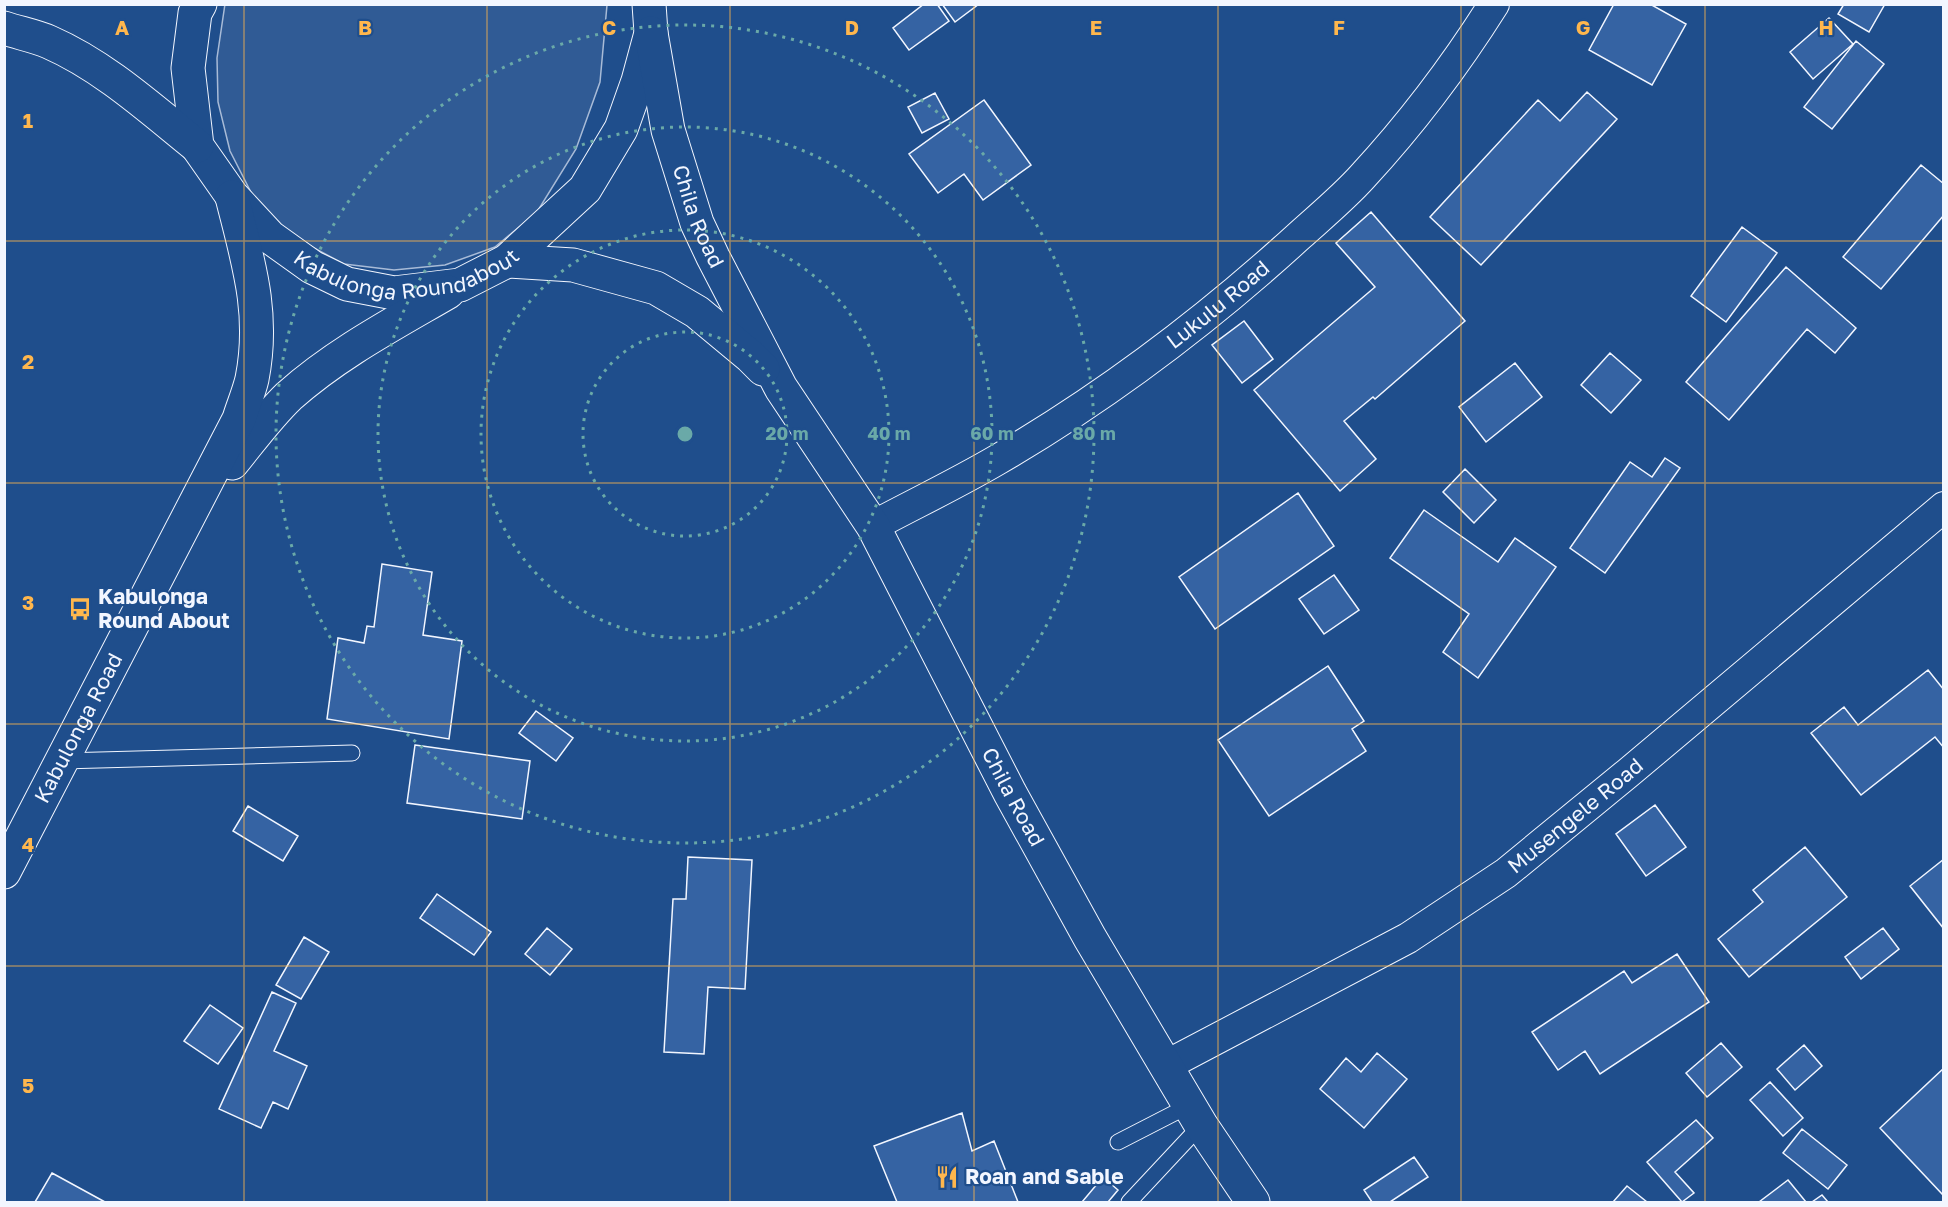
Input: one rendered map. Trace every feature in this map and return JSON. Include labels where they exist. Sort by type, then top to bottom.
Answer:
[{"type":"main road","name":"Kabulonga Roundabout","points":[[200,4],[195,13],[188,68],[197,146],[232,196],[270,237],[312,267],[347,284],[394,293],[460,285],[507,261],[585,189],[621,129],[638,81],[650,19]]},
{"type":"main road","name":"Chila Road","points":[[650,19],[668,130],[698,223],[781,388],[873,526],[1010,793],[1090,938],[1196,1115],[1253,1203]]},
{"type":"main road","points":[[4,28],[48,41],[84,60],[137,98],[197,146]]},
{"type":"main road","name":"Kabulonga Road","points":[[4,872],[239,418],[252,381],[258,321],[254,283],[232,196]]},
{"type":"main road","name":"Chila Road","points":[[507,261],[573,266],[656,288],[698,312],[750,356],[781,388]]},
{"type":"main road","name":"Kabulonga Road","points":[[187,520],[256,433],[288,398],[369,338],[460,285]]},
{"type":"street","name":"Lukulu Road","points":[[873,526],[997,460],[1100,394],[1194,326],[1257,273],[1361,179],[1421,108],[1472,40],[1494,4]]},
{"type":"street","name":"Musengele Road","points":[[1167,1065],[1408,938],[1506,873],[1943,507]]},
{"type":"lane","points":[[62,761],[352,753]]},
{"type":"lane","points":[[1118,1142],[1196,1115]]},
{"type":"lane","points":[[1128,1203],[1196,1115]]},
{"type":"shaded area","points":[[225,4],[607,5],[600,82],[576,149],[537,212],[495,247],[445,265],[394,270],[344,264],[288,234],[257,204],[230,151],[218,102],[217,58]]},
{"type":"building","points":[[924,4],[937,4],[949,21],[909,50],[893,28]]},
{"type":"building","points":[[942,4],[979,4],[955,22]]},
{"type":"building","points":[[1614,4],[1650,4],[1686,24],[1652,85],[1589,50]]},
{"type":"building","points":[[1844,4],[1885,4],[1869,32],[1838,14]]},
{"type":"building","points":[[1829,18],[1853,44],[1813,79],[1790,52]]},
{"type":"building","points":[[1856,41],[1884,64],[1832,129],[1804,107]]},
{"type":"building","points":[[1587,92],[1617,119],[1481,265],[1430,217],[1538,100],[1560,121]]},
{"type":"building","points":[[935,93],[949,119],[922,133],[908,107]]},
{"type":"building","points":[[984,100],[1031,165],[983,200],[964,174],[938,193],[909,154]]},
{"type":"building","points":[[1921,165],[1944,184],[1944,215],[1881,289],[1843,257]]},
{"type":"building","points":[[1371,212],[1465,321],[1375,399],[1373,397],[1344,421],[1376,459],[1340,491],[1254,390],[1375,287],[1336,243]]},
{"type":"building","points":[[1742,227],[1777,253],[1726,322],[1691,296]]},
{"type":"building","points":[[1786,267],[1856,328],[1835,353],[1807,329],[1729,420],[1686,382]]},
{"type":"building","points":[[1244,321],[1273,359],[1242,383],[1212,345]]},
{"type":"building","points":[[1610,353],[1641,380],[1611,413],[1581,385]]},
{"type":"building","points":[[1515,363],[1542,397],[1486,442],[1459,407]]},
{"type":"building","points":[[1665,458],[1680,468],[1605,573],[1570,548],[1630,462],[1652,477]]},
{"type":"building","points":[[1465,469],[1496,500],[1474,523],[1443,492]]},
{"type":"building","points":[[1298,493],[1334,546],[1215,629],[1179,577]]},
{"type":"building","points":[[1424,510],[1498,562],[1515,538],[1556,567],[1478,678],[1443,652],[1469,614],[1390,558]]},
{"type":"building","points":[[382,564],[432,572],[423,635],[462,641],[449,739],[327,719],[338,638],[364,643],[367,626],[374,627]]},
{"type":"building","points":[[1334,575],[1359,610],[1324,634],[1299,599]]},
{"type":"building","points":[[1328,666],[1364,721],[1352,729],[1366,751],[1269,816],[1218,740]]},
{"type":"building","points":[[1928,670],[1944,690],[1944,748],[1935,737],[1861,795],[1811,733],[1844,707],[1858,725]]},
{"type":"building","points":[[536,711],[573,738],[556,761],[519,733]]},
{"type":"building","points":[[415,745],[530,761],[522,819],[407,803]]},
{"type":"building","points":[[1655,805],[1686,847],[1646,876],[1616,834]]},
{"type":"building","points":[[248,806],[298,836],[283,861],[233,831]]},
{"type":"building","points":[[1805,847],[1847,897],[1749,977],[1718,939],[1763,902],[1753,890]]},
{"type":"building","points":[[688,857],[752,860],[745,989],[708,987],[704,1054],[664,1052],[673,899],[686,899]]},
{"type":"building","points":[[1944,859],[1944,929],[1910,886]]},
{"type":"building","points":[[437,894],[491,932],[474,955],[420,918]]},
{"type":"building","points":[[547,928],[572,949],[550,975],[525,954]]},
{"type":"building","points":[[1883,928],[1899,949],[1861,979],[1845,957]]},
{"type":"building","points":[[304,937],[329,952],[301,999],[276,985]]},
{"type":"building","points":[[1677,954],[1709,1002],[1600,1074],[1585,1051],[1558,1070],[1532,1032],[1624,971],[1632,983]]},
{"type":"building","points":[[272,992],[296,1003],[274,1051],[307,1066],[288,1109],[273,1102],[261,1128],[219,1109]]},
{"type":"building","points":[[210,1005],[243,1028],[218,1064],[184,1041]]},
{"type":"building","points":[[1721,1043],[1742,1067],[1707,1097],[1686,1073]]},
{"type":"building","points":[[1804,1045],[1822,1066],[1795,1090],[1777,1069]]},
{"type":"building","points":[[1377,1053],[1407,1079],[1364,1128],[1320,1089],[1346,1058],[1361,1072]]},
{"type":"building","points":[[1944,1068],[1944,1196],[1880,1128]]},
{"type":"building","points":[[1770,1082],[1803,1118],[1783,1136],[1750,1100]]},
{"type":"building","name":"Roan and Sable","points":[[962,1113],[972,1151],[994,1141],[1018,1202],[897,1202],[874,1146]]},
{"type":"building","points":[[1696,1120],[1713,1138],[1675,1172],[1694,1193],[1682,1202],[1647,1162]]},
{"type":"building","points":[[1802,1129],[1847,1165],[1828,1189],[1783,1153]]},
{"type":"building","points":[[1414,1157],[1428,1177],[1390,1202],[1372,1202],[1364,1190]]},
{"type":"building","points":[[52,1173],[105,1202],[35,1202]]},
{"type":"building","points":[[1103,1177],[1118,1190],[1108,1202],[1082,1202]]},
{"type":"building","points":[[1788,1180],[1806,1202],[1759,1202]]},
{"type":"building","points":[[1627,1186],[1647,1202],[1613,1202]]},
{"type":"building","points":[[1822,1195],[1828,1202],[1812,1202]]},
{"type":"place","name":"Kabulonga Round About","points":[[80,609]]},
{"type":"place","name":"Roan and Sable","points":[[947,1177]]}]
